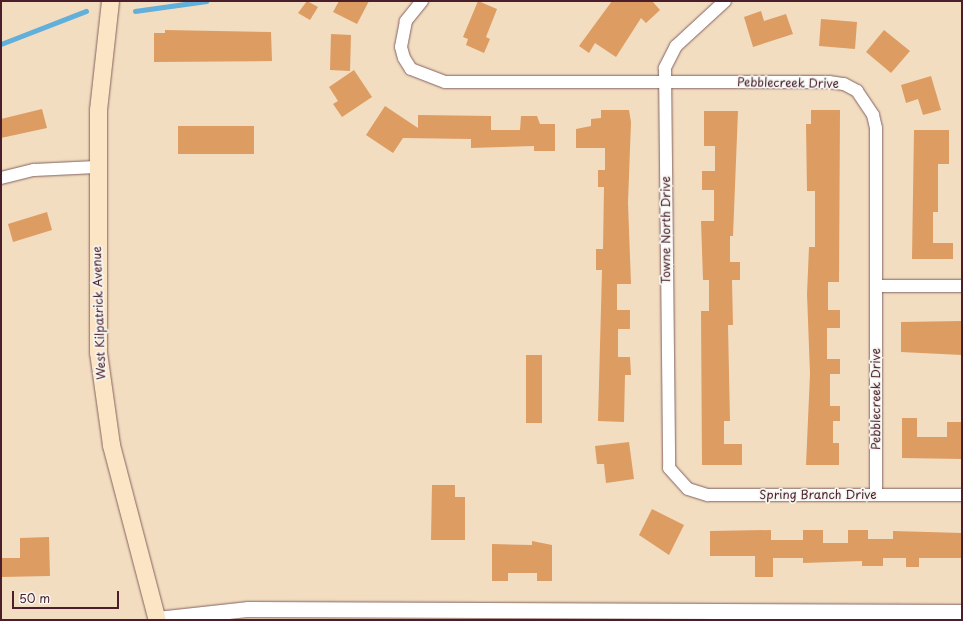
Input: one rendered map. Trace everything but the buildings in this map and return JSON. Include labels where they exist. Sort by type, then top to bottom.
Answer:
[{"type":"main road","name":"West Kilpatrick Avenue","points":[[110,1],[101,62],[96,167],[96,303],[103,396],[125,504],[157,619]]},
{"type":"street","name":"Pebblecreek Drive","points":[[422,1],[406,21],[401,47],[412,69],[426,77],[445,82],[829,82],[844,84],[856,91],[873,115],[876,128],[876,495]]},
{"type":"street","name":"Towne North Drive","points":[[678,479],[669,468],[666,452],[665,68],[676,46],[725,1]]},
{"type":"street","points":[[1,178],[34,170],[96,167]]},
{"type":"street","points":[[876,286],[962,286]]},
{"type":"street","name":"Spring Branch Drive","points":[[678,479],[693,491],[708,495],[962,495]]},
{"type":"street","points":[[157,619],[248,610],[962,612]]},
{"type":"waterway","points":[[135,11],[206,1]]},
{"type":"waterway","points":[[1,44],[86,11]]}]
